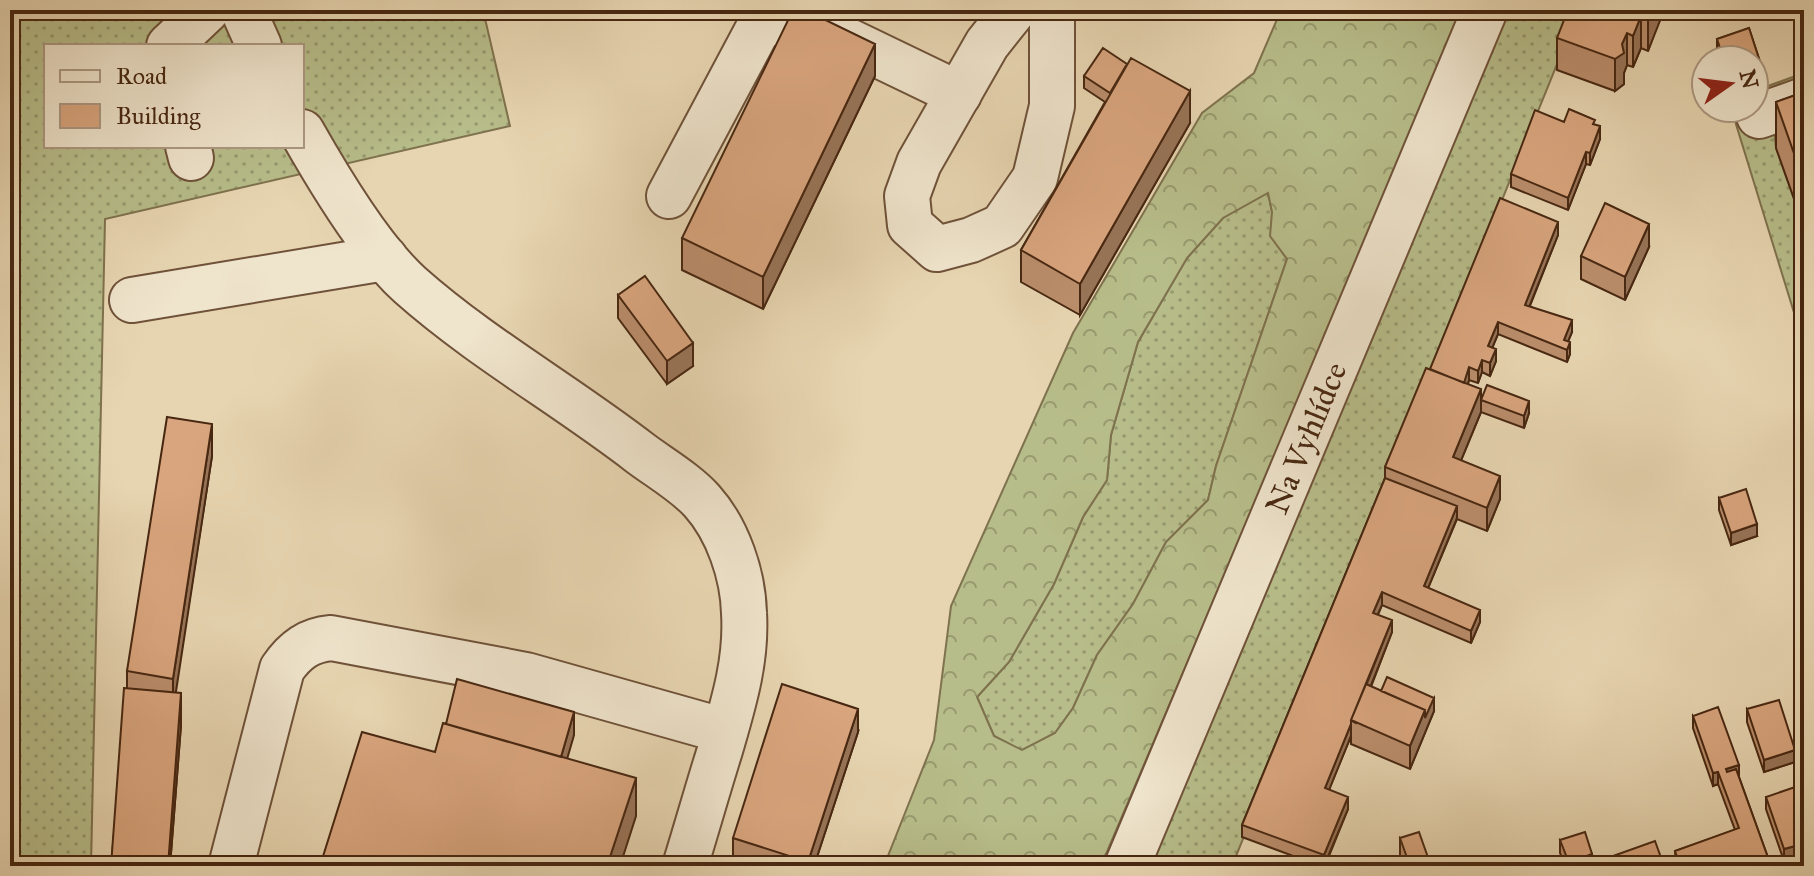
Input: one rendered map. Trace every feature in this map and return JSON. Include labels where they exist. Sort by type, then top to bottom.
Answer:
[{"type":"street","points":[[171,44],[207,10]]},
{"type":"street","points":[[243,10],[258,44]]},
{"type":"street","points":[[1014,10],[987,44],[919,163],[907,196],[910,225],[937,249],[971,240],[1002,226],[1035,178],[1052,106],[1052,10]]},
{"type":"street","name":"Na Vyhlídce","points":[[1127,866],[1485,10]]},
{"type":"street","points":[[669,196],[759,27],[787,18],[822,28],[959,94]]},
{"type":"street","points":[[1770,112],[1804,100]]},
{"type":"street","points":[[312,150],[385,258],[407,282],[454,322],[586,411],[701,499],[727,540],[744,611],[743,653],[736,693],[685,866]]},
{"type":"street","points":[[132,300],[385,258]]},
{"type":"street","points":[[231,866],[282,669],[291,656],[317,639],[331,638],[526,675],[725,731]]},
{"type":"green space","points":[[10,10],[483,10],[510,126],[105,219],[91,866],[10,866]]},
{"type":"green space","points":[[1281,10],[1464,10],[1101,866],[884,866],[934,740],[951,606],[1073,333],[1202,113],[1254,73]],"holes":[[[1268,193],[1272,212],[1270,236],[1287,259],[1216,466],[1208,500],[1166,542],[1133,604],[1097,655],[1073,708],[1055,733],[1022,750],[994,736],[977,697],[1009,662],[1054,584],[1083,517],[1107,480],[1111,435],[1138,342],[1187,258],[1223,218]]]},
{"type":"green space","points":[[1495,10],[1579,10],[1232,866],[1143,866]]},
{"type":"green space","points":[[1804,73],[1804,89],[1774,130],[1776,148],[1804,227],[1804,345],[1736,124],[1770,124],[1770,85]]},
{"type":"green space","points":[[1268,192],[1272,212],[1271,236],[1287,259],[1216,466],[1208,500],[1166,542],[1133,604],[1097,655],[1073,708],[1055,733],[1022,751],[994,736],[977,697],[1009,662],[1054,584],[1083,517],[1107,480],[1111,435],[1138,342],[1187,258],[1223,218]]},
{"type":"building","points":[[793,10],[805,10],[875,44],[763,277],[682,238]]},
{"type":"building","points":[[1568,10],[1651,10],[1648,19],[1641,16],[1633,36],[1627,33],[1622,44],[1624,53],[1615,59],[1557,38]]},
{"type":"building","points":[[1749,28],[1754,44],[1719,44],[1717,39]]},
{"type":"building","points":[[1103,48],[1127,64],[1110,93],[1084,76]]},
{"type":"building","points":[[1131,58],[1190,91],[1080,284],[1021,250]]},
{"type":"building","points":[[1804,92],[1804,182],[1776,102]]},
{"type":"building","points":[[1569,109],[1595,120],[1593,124],[1600,126],[1568,198],[1511,174],[1535,110],[1564,122]]},
{"type":"building","points":[[1500,198],[1558,222],[1525,305],[1572,320],[1564,340],[1570,342],[1567,350],[1498,322],[1488,346],[1496,349],[1490,363],[1482,360],[1478,371],[1469,367],[1464,383],[1430,369]]},
{"type":"building","points":[[1605,203],[1649,224],[1625,277],[1581,256]]},
{"type":"building","points":[[645,276],[693,343],[667,361],[618,295]]},
{"type":"building","points":[[1426,368],[1481,389],[1453,457],[1500,476],[1487,508],[1385,467]]},
{"type":"building","points":[[1487,385],[1529,401],[1524,416],[1481,400]]},
{"type":"building","points":[[167,417],[212,424],[173,679],[127,671]]},
{"type":"building","points":[[1385,478],[1457,506],[1424,586],[1480,610],[1471,631],[1382,592],[1373,613],[1392,620],[1325,788],[1348,797],[1324,855],[1242,825]]},
{"type":"building","points":[[1746,489],[1757,524],[1731,533],[1719,498]]},
{"type":"building","points":[[1387,677],[1434,698],[1425,718],[1425,710],[1381,691]]},
{"type":"building","points":[[457,679],[574,712],[561,757],[446,724]]},
{"type":"building","points":[[782,684],[858,709],[808,862],[733,838]]},
{"type":"building","points":[[1366,684],[1425,710],[1410,746],[1351,720]]},
{"type":"building","points":[[124,688],[181,693],[168,866],[111,866]]},
{"type":"building","points":[[1779,700],[1795,750],[1764,760],[1747,709]]},
{"type":"building","points":[[1718,707],[1739,765],[1726,769],[1727,772],[1736,769],[1771,866],[1680,866],[1675,851],[1739,828],[1718,772],[1713,773],[1693,716]]},
{"type":"building","points":[[443,723],[636,778],[607,866],[320,866],[362,732],[435,752]]},
{"type":"building","points":[[1798,786],[1804,795],[1804,859],[1799,845],[1784,849],[1766,797]]},
{"type":"building","points":[[1419,832],[1431,866],[1410,866],[1400,838]]},
{"type":"building","points":[[1585,832],[1592,854],[1569,863],[1560,840]]},
{"type":"building","points":[[1655,841],[1664,866],[1585,866]]},
{"type":"building","points":[[728,858],[758,866],[726,866]]}]
